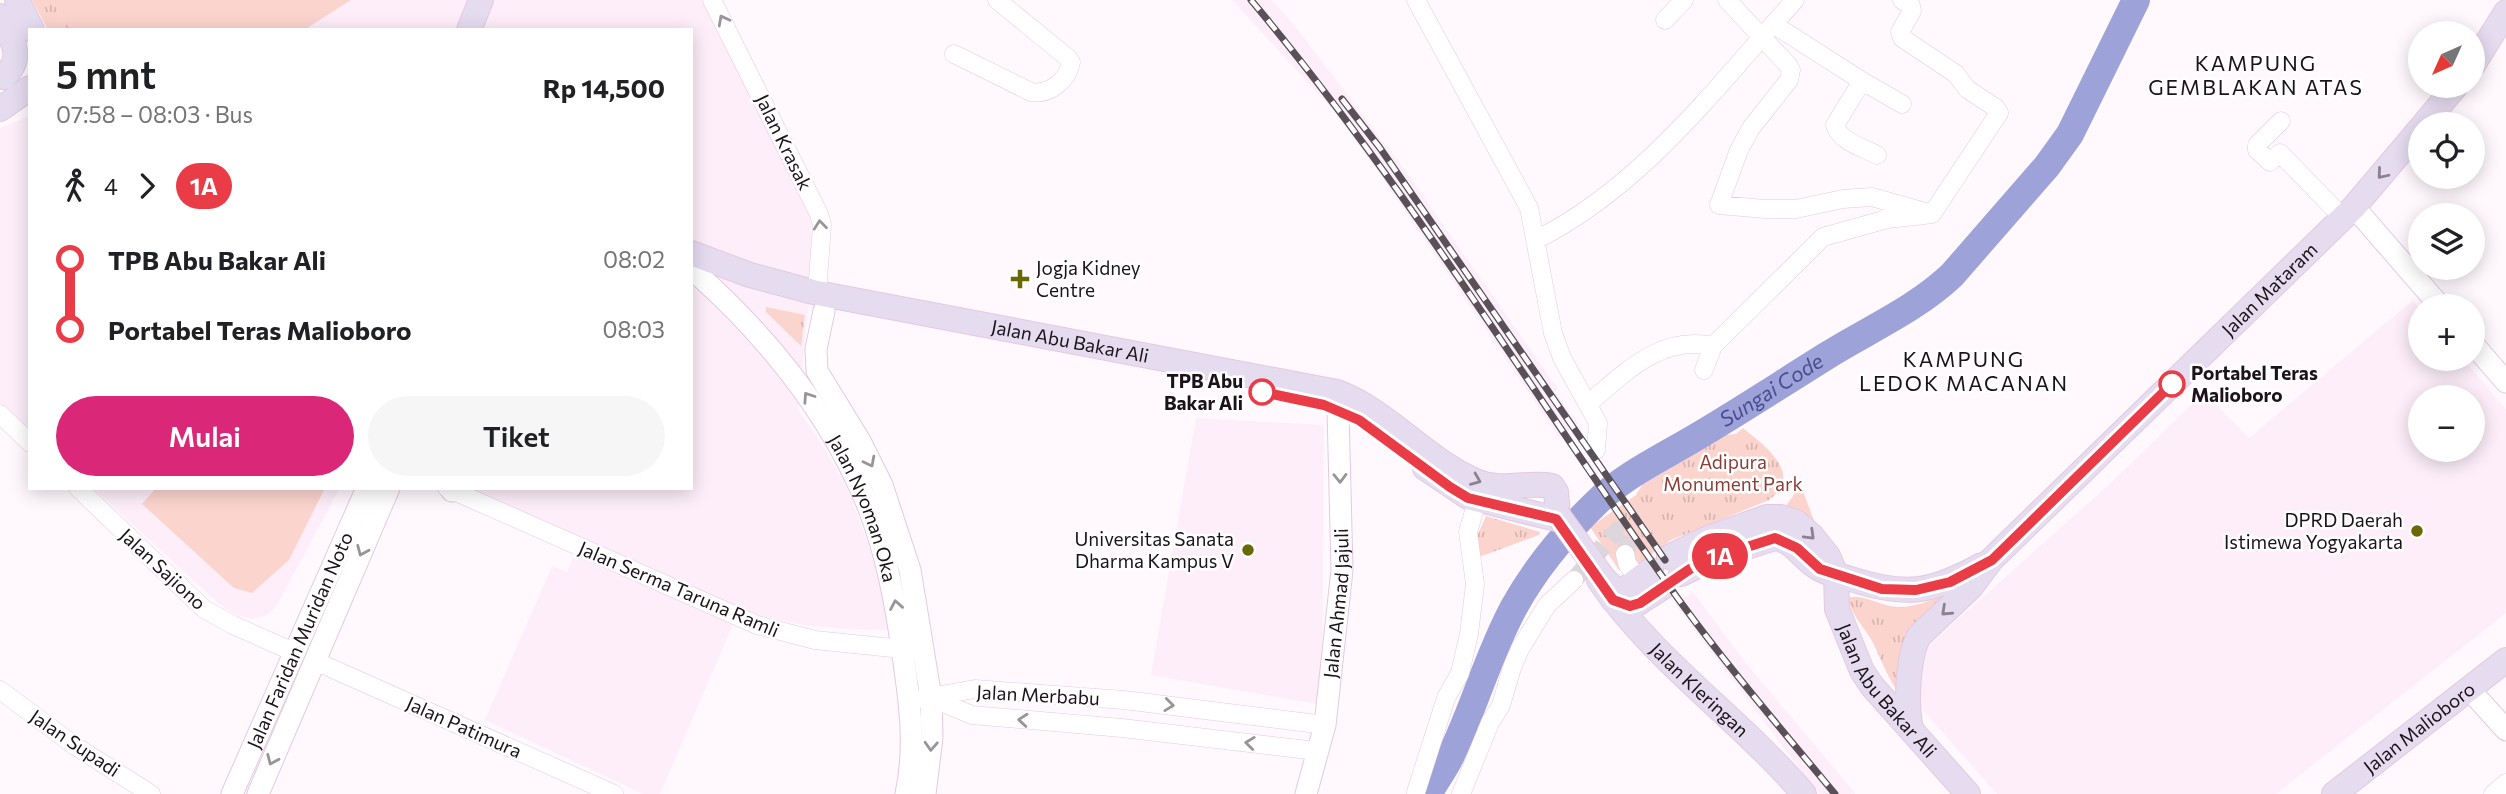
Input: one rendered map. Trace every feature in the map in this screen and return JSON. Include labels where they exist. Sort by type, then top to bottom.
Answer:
[{"type":"main road","points":[[17,0],[31,28]]},
{"type":"main road","points":[[470,28],[481,0]]},
{"type":"main road","points":[[2485,46],[2506,12]]},
{"type":"main road","points":[[0,16],[12,40],[16,56],[14,91]]},
{"type":"main road","points":[[14,91],[28,60]]},
{"type":"main road","points":[[2434,112],[2446,98]]},
{"type":"main road","name":"Jalan Mataram","points":[[1911,729],[1907,705],[1916,643],[1922,633],[1971,587],[1992,560],[2348,212],[2408,143]]},
{"type":"main road","name":"Jalan Abu Bakar Ali","points":[[693,265],[751,293],[820,302],[1337,392],[1367,405],[1445,464],[1479,483],[1495,487],[1540,484],[1552,486],[1556,492],[1557,517],[1477,501],[1459,494],[1370,427],[1324,405],[820,302]]},
{"type":"main road","name":"Jalan Kleringan","points":[[1557,517],[1632,624],[1735,721],[1793,790]]},
{"type":"main road","points":[[1605,586],[1617,591],[1623,590],[1660,574],[1775,538],[1797,548],[1814,566],[1836,575]]},
{"type":"main road","name":"Jalan Mataram","points":[[1836,575],[1882,589],[1909,591],[1950,582],[1992,560]]},
{"type":"main road","name":"Jalan Abu Bakar Ali","points":[[1836,575],[1838,609],[1862,671],[1872,686],[1968,794]]},
{"type":"main road","name":"Jalan Malioboro","points":[[2334,794],[2506,660]]},
{"type":"street","name":"Jalan Krasak","points":[[712,0],[819,214],[822,225],[820,302]]},
{"type":"street","points":[[954,54],[1039,94],[1053,89],[1065,76],[1071,62],[1068,58],[997,0]]},
{"type":"street","points":[[1416,0],[1525,198],[1536,240],[1553,333],[1562,358],[1598,423],[1596,450]]},
{"type":"street","points":[[1665,20],[1684,0]]},
{"type":"street","points":[[1727,0],[1768,30],[1902,104]]},
{"type":"street","points":[[1536,240],[1585,213],[1622,183],[1670,138],[1795,0]]},
{"type":"street","points":[[1704,370],[1713,346],[1823,237],[1887,219],[1932,214],[1999,114],[1996,108],[1967,89],[1956,74],[1902,38],[1900,32],[1912,11],[1911,6],[1902,0]]},
{"type":"street","points":[[1768,30],[1791,75],[1751,128],[1734,162],[1719,205],[1796,209],[1843,198],[1872,197],[1932,214]]},
{"type":"street","points":[[1862,81],[1835,125],[1836,130],[1846,139],[1877,155]]},
{"type":"street","points":[[2281,121],[2257,145],[2258,150],[2270,162],[2280,152],[2348,212],[2428,294]]},
{"type":"street","name":"Jalan Nyoman Oka","points":[[693,266],[744,320],[806,393],[838,445],[867,506],[931,698],[932,737],[925,794]]},
{"type":"street","name":"Jalan Nyoman Oka","points":[[820,302],[817,371],[860,441],[890,507],[910,570],[913,650],[909,700],[912,746],[906,794]]},
{"type":"street","points":[[1589,403],[1655,352],[1680,344],[1713,346]]},
{"type":"street","points":[[2485,358],[2506,382]]},
{"type":"street","name":"Jalan Ahmad Jajuli","points":[[1306,794],[1325,725],[1342,570],[1338,410]]},
{"type":"street","points":[[0,414],[28,441]]},
{"type":"street","name":"Jalan Sajiono","points":[[80,490],[204,609],[222,620],[305,657]]},
{"type":"street","name":"Jalan Faridan Muridan Noto","points":[[258,794],[366,490]]},
{"type":"street","name":"Jalan Faridan Muridan Noto","points":[[232,794],[305,657],[388,490]]},
{"type":"street","name":"Jalan Serma Taruna Ramli","points":[[452,490],[757,625],[815,640],[913,650]]},
{"type":"street","points":[[1416,792],[1446,698],[1460,673],[1469,634],[1475,584],[1468,533],[1477,501]]},
{"type":"street","points":[[1625,554],[1627,563],[1660,574]]},
{"type":"street","points":[[1461,794],[1490,723],[1501,705],[1520,649],[1546,606],[1574,580]]},
{"type":"street","name":"Jalan Patimura","points":[[305,657],[614,794]]},
{"type":"street","name":"Jalan Merbabu","points":[[931,698],[975,689],[1125,700],[1325,725]]},
{"type":"street","points":[[2469,689],[2506,730]]},
{"type":"street","name":"Jalan Supadi","points":[[0,690],[81,750],[152,794]]},
{"type":"street","points":[[909,700],[931,698]]},
{"type":"street","name":"Jalan Merbabu","points":[[931,698],[972,715],[1122,728],[1317,751]]},
{"type":"street","points":[[1122,728],[1125,700]]},
{"type":"street","points":[[2493,794],[2506,783]]},
{"type":"shaded area","points":[[28,0],[704,0],[811,216],[812,273],[798,409],[847,488],[869,546],[888,630],[803,625],[765,617],[474,490],[693,490],[693,28],[43,28]]},
{"type":"shaded area","points":[[1232,0],[1272,0],[1294,25],[1402,166],[1558,389],[1555,392],[1578,424],[1559,437],[1335,112]]},
{"type":"shaded area","points":[[28,117],[28,429],[0,403],[0,128]]},
{"type":"shaded area","points":[[2408,304],[2408,371],[2473,371],[2506,409],[2506,613],[2276,794],[1997,794],[1922,709],[1920,688],[1923,655],[1928,646],[2112,482],[2204,392],[2249,438]]},
{"type":"shaded area","name":"Universitas Sanata Dharma Kampus V","points":[[1196,418],[1324,425],[1322,705],[1151,675]]},
{"type":"shaded area","points":[[95,490],[339,490],[276,607],[267,615],[252,619],[234,614],[218,603]]},
{"type":"shaded area","points":[[575,553],[734,622],[660,794],[643,794],[485,720],[552,566],[567,572]]},
{"type":"shaded area","points":[[1693,592],[1745,662],[1856,794],[1820,794],[1806,777],[1675,604]]},
{"type":"green space","points":[[32,0],[52,0],[69,28],[47,28]]},
{"type":"green space","points":[[52,0],[351,0],[307,28],[69,28]]},
{"type":"green space","points":[[766,307],[805,315],[801,346],[766,312]]},
{"type":"green space","name":"Adipura Monument Park","points":[[1743,428],[1777,460],[1783,480],[1779,490],[1769,500],[1671,540],[1628,571],[1619,570],[1590,527],[1636,495],[1642,485],[1724,435],[1736,434]]},
{"type":"green space","points":[[1798,482],[1817,529],[1802,512],[1785,507]]},
{"type":"green space","points":[[154,490],[324,490],[289,560],[252,593],[234,588],[142,504]]},
{"type":"green space","points":[[1486,516],[1540,532],[1539,535],[1482,556],[1479,555],[1475,541]]},
{"type":"green space","points":[[1949,593],[1900,695],[1872,641],[1854,615],[1848,598],[1859,597],[1903,607]]},
{"type":"waterway","name":"Sungai Code","points":[[1428,794],[1452,753],[1514,607],[1541,565],[1573,527],[1607,493],[1630,476],[1908,308],[1952,275],[2047,166],[2070,134],[2136,0]]},
{"type":"tunnel","points":[[1574,580],[1619,530],[1630,537],[1625,554]]},
{"type":"railway","points":[[1251,0],[1365,145],[1679,600],[1835,794]]},
{"type":"railway","points":[[1342,99],[1380,148],[1665,560]]},
{"type":"bus line","name":"1A","points":[[1262,392],[1324,405],[1348,414],[1468,498],[1556,519],[1613,600],[1630,606],[1640,603],[1690,569],[1716,557],[1775,538],[1797,548],[1820,569],[1882,589],[1916,590],[1950,582],[1992,560],[2172,384]]},
{"type":"place","name":"Jogja Kidney Centre","points":[[1020,279]]},
{"type":"place","name":"Portabel Teras Malioboro","points":[[2172,384]]},
{"type":"place","name":"TPB Abu Bakar Ali","points":[[1262,392]]},
{"type":"place","name":"DPRD Daerah Istimewa Yogyakarta","points":[[2417,531]]},
{"type":"place","name":"Universitas Sanata Dharma Kampus V","points":[[1248,550]]},
{"type":"district","name":"KAMPUNG GEMBLAKAN ATAS","points":[[2256,76]]},
{"type":"district","name":"KAMPUNG LEDOK MACANAN","points":[[1964,372]]}]
